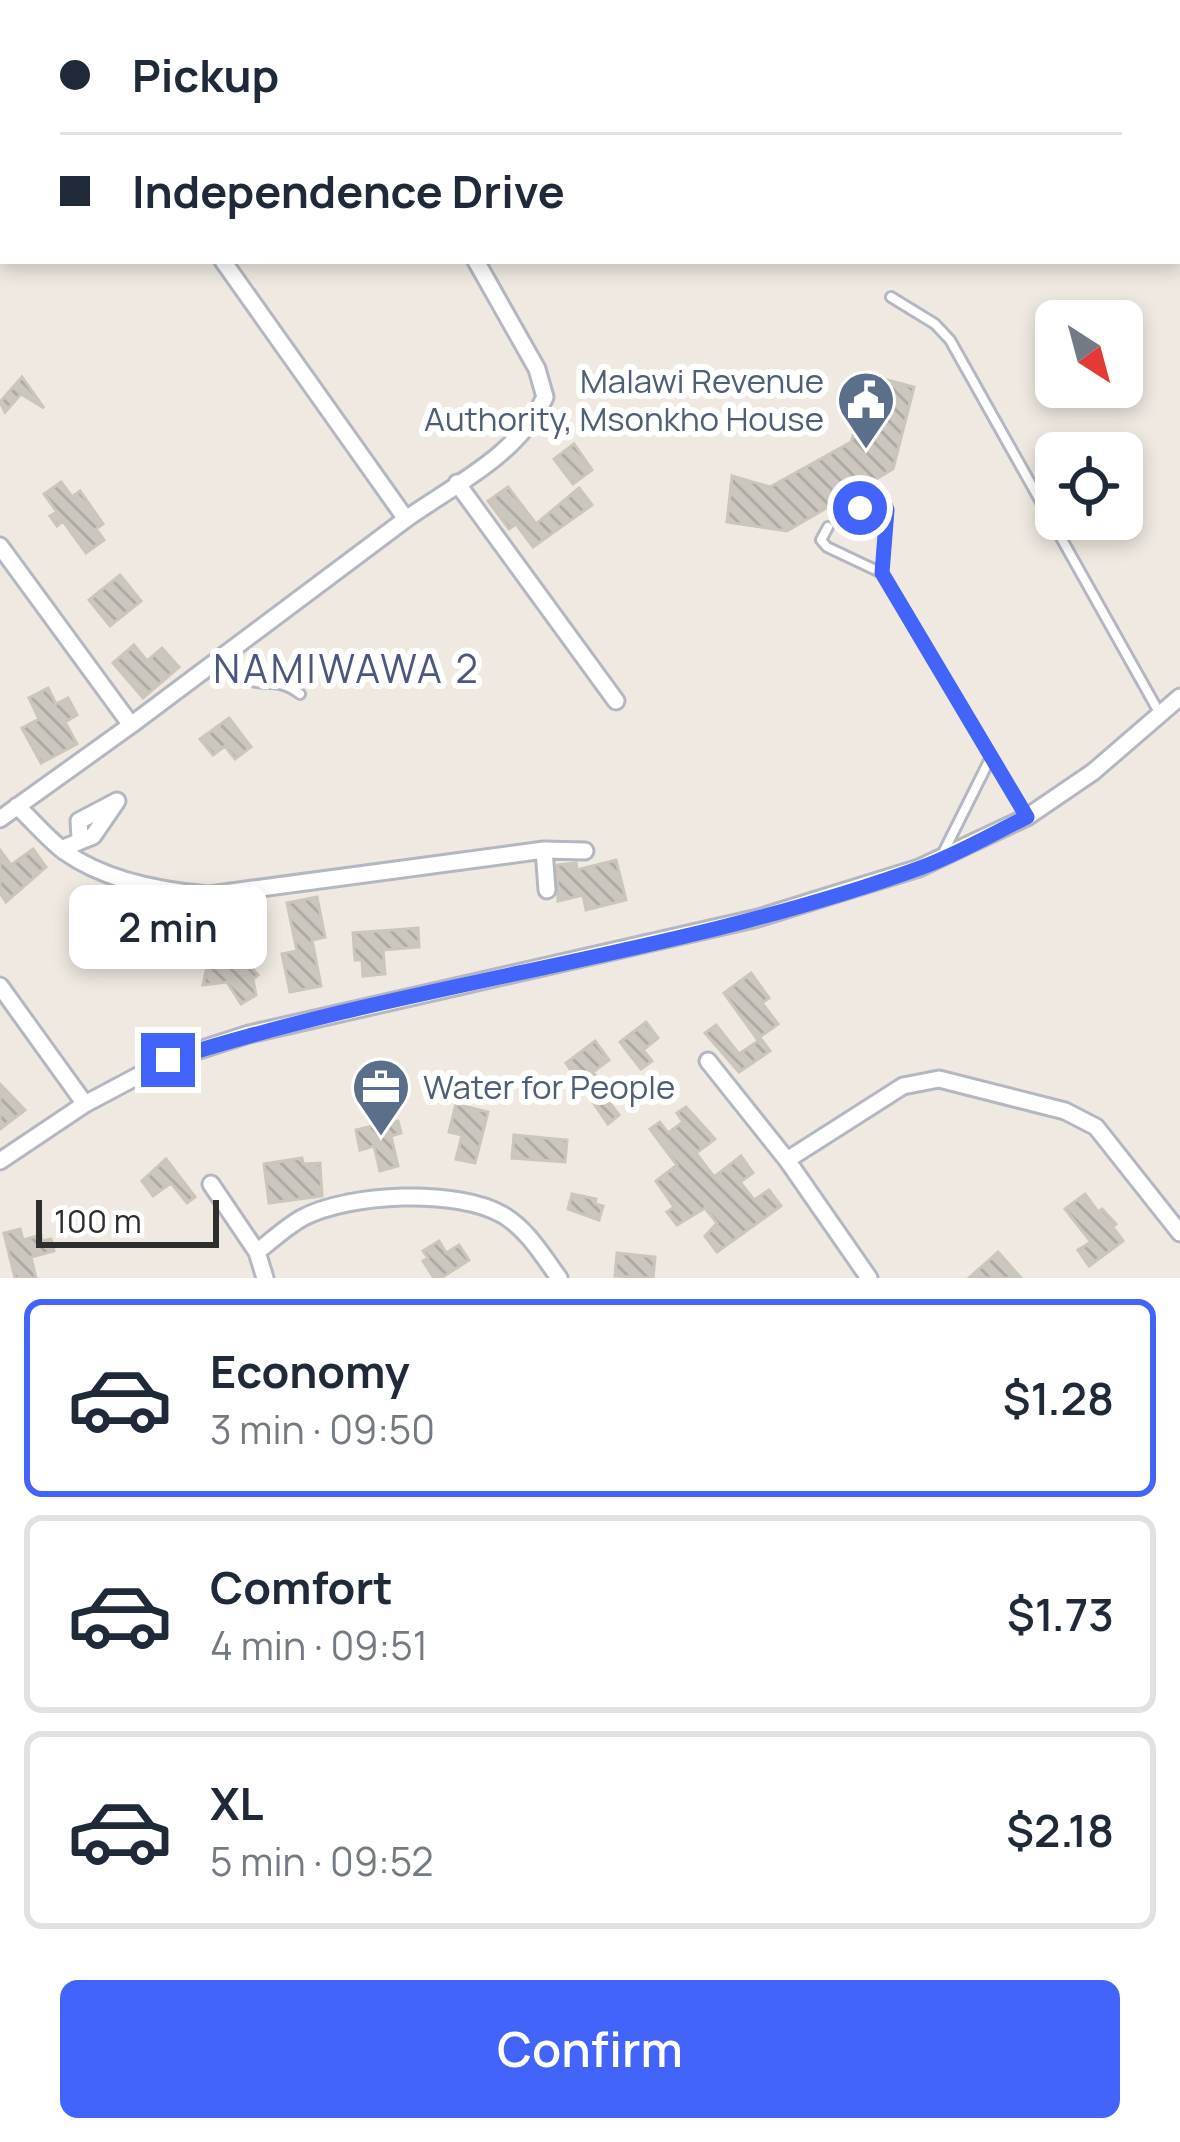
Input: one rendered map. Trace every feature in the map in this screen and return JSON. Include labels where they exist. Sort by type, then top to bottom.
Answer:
[{"type":"street","points":[[225,264],[406,519]]},
{"type":"street","points":[[0,818],[516,443],[545,397],[538,369],[478,264]]},
{"type":"street","points":[[457,484],[616,701]]},
{"type":"street","points":[[0,546],[131,725]]},
{"type":"street","points":[[0,1162],[86,1104],[168,1060],[249,1034],[758,918],[940,860],[1027,817],[1094,772],[1180,697]]},
{"type":"street","points":[[17,806],[61,850],[83,864],[160,891],[209,895],[544,850],[585,851]]},
{"type":"street","points":[[61,850],[80,838]]},
{"type":"street","points":[[544,850],[548,890]]},
{"type":"street","points":[[0,986],[86,1104]]},
{"type":"street","points":[[708,1061],[787,1160],[869,1278]]},
{"type":"street","points":[[787,1160],[903,1086],[940,1079],[1065,1111],[1096,1127],[1180,1233]]},
{"type":"street","points":[[211,1184],[257,1252],[266,1278]]},
{"type":"street","points":[[257,1252],[304,1217],[395,1194],[470,1202],[504,1216],[531,1240],[560,1278]]},
{"type":"lane","points":[[891,297],[935,324],[950,340],[1161,715]]},
{"type":"lane","points":[[860,508],[876,500],[884,502],[887,510],[882,573]]},
{"type":"lane","points":[[828,527],[821,540],[826,547],[882,573],[1027,817]]},
{"type":"lane","points":[[225,658],[240,679],[251,684],[281,683],[300,694]]},
{"type":"lane","points":[[940,860],[991,757]]},
{"type":"building","name":"Malawi Revenue Authority, Msonkho House","points":[[872,376],[914,387],[893,469],[787,531],[727,522],[732,476],[770,487],[851,442]]},
{"type":"building","points":[[22,377],[44,408],[21,394],[5,412],[0,402]]},
{"type":"building","points":[[574,444],[592,470],[573,484],[554,459]]},
{"type":"building","points":[[61,482],[72,497],[80,491],[103,524],[96,529],[104,540],[86,553],[63,521],[57,526],[50,516],[57,512],[44,494]]},
{"type":"building","points":[[508,487],[536,524],[579,488],[592,505],[533,547],[516,524],[509,529],[488,501]]},
{"type":"building","points":[[120,575],[141,601],[110,626],[89,600]]},
{"type":"building","points":[[134,645],[147,661],[162,648],[179,667],[143,698],[113,663]]},
{"type":"building","points":[[48,688],[56,704],[68,698],[77,715],[65,722],[77,744],[41,763],[22,728],[39,719],[29,698]]},
{"type":"building","points":[[229,718],[251,747],[235,759],[225,746],[213,755],[200,739]]},
{"type":"building","points":[[33,849],[46,867],[6,902],[0,893],[0,850],[11,865]]},
{"type":"building","points":[[616,860],[626,900],[586,910],[583,895],[558,901],[557,865],[576,863],[577,870]]},
{"type":"building","points":[[317,897],[325,937],[312,940],[321,986],[290,992],[282,954],[297,951],[287,903]]},
{"type":"building","points":[[418,928],[419,947],[383,950],[385,974],[363,976],[362,960],[355,960],[353,933]]},
{"type":"building","points":[[242,941],[259,962],[252,968],[258,975],[253,979],[256,995],[241,1004],[227,982],[203,985],[209,957]]},
{"type":"building","points":[[751,973],[769,998],[762,1003],[778,1024],[757,1039],[724,993]]},
{"type":"building","points":[[646,1022],[658,1038],[643,1050],[652,1061],[641,1069],[620,1042]]},
{"type":"building","points":[[716,1025],[739,1054],[761,1039],[770,1051],[739,1072],[705,1033]]},
{"type":"building","points":[[595,1041],[609,1060],[593,1072],[601,1083],[597,1086],[619,1115],[608,1124],[566,1063]]},
{"type":"building","points":[[0,1084],[25,1110],[0,1129]]},
{"type":"building","points":[[456,1104],[488,1112],[475,1163],[456,1159],[462,1135],[449,1132]]},
{"type":"building","points":[[686,1107],[715,1139],[696,1153],[714,1177],[741,1156],[753,1173],[740,1182],[754,1200],[769,1190],[781,1206],[717,1252],[705,1236],[717,1223],[705,1208],[677,1225],[667,1212],[674,1207],[656,1181],[677,1165],[650,1129],[660,1122],[668,1133],[683,1122],[677,1113]]},
{"type":"building","points":[[388,1111],[390,1123],[398,1121],[401,1133],[391,1136],[398,1166],[380,1171],[374,1146],[360,1150],[356,1130],[372,1126],[370,1115]]},
{"type":"building","points":[[514,1135],[567,1140],[565,1162],[512,1158]]},
{"type":"building","points":[[302,1158],[303,1164],[320,1163],[322,1196],[269,1203],[264,1164]]},
{"type":"building","points":[[166,1159],[195,1197],[187,1203],[171,1183],[153,1196],[142,1181]]},
{"type":"building","points":[[572,1194],[596,1199],[595,1204],[603,1206],[599,1220],[568,1209]]},
{"type":"building","points":[[1085,1194],[1098,1212],[1102,1209],[1116,1224],[1113,1227],[1123,1241],[1089,1266],[1078,1250],[1091,1242],[1065,1209]]},
{"type":"building","points":[[20,1229],[23,1240],[41,1235],[42,1241],[51,1239],[54,1251],[31,1257],[36,1278],[15,1278],[4,1233]]},
{"type":"building","points":[[439,1241],[446,1253],[459,1245],[469,1260],[434,1278],[423,1261],[428,1258],[423,1251]]},
{"type":"building","points":[[998,1252],[1021,1278],[969,1278]]},
{"type":"building","points":[[617,1253],[655,1257],[653,1278],[615,1276]]},
{"type":"place","name":"Malawi Revenue Authority, Msonkho House","points":[[866,451]]},
{"type":"place","name":"Water for People","points":[[381,1138]]},
{"type":"district","name":"NAMIWAWA 2","points":[[347,669]]},
{"type":"route","points":[[168,1060],[329,1013],[495,979],[804,905],[940,860],[1027,817],[882,573],[884,502],[876,500],[860,508]]}]
